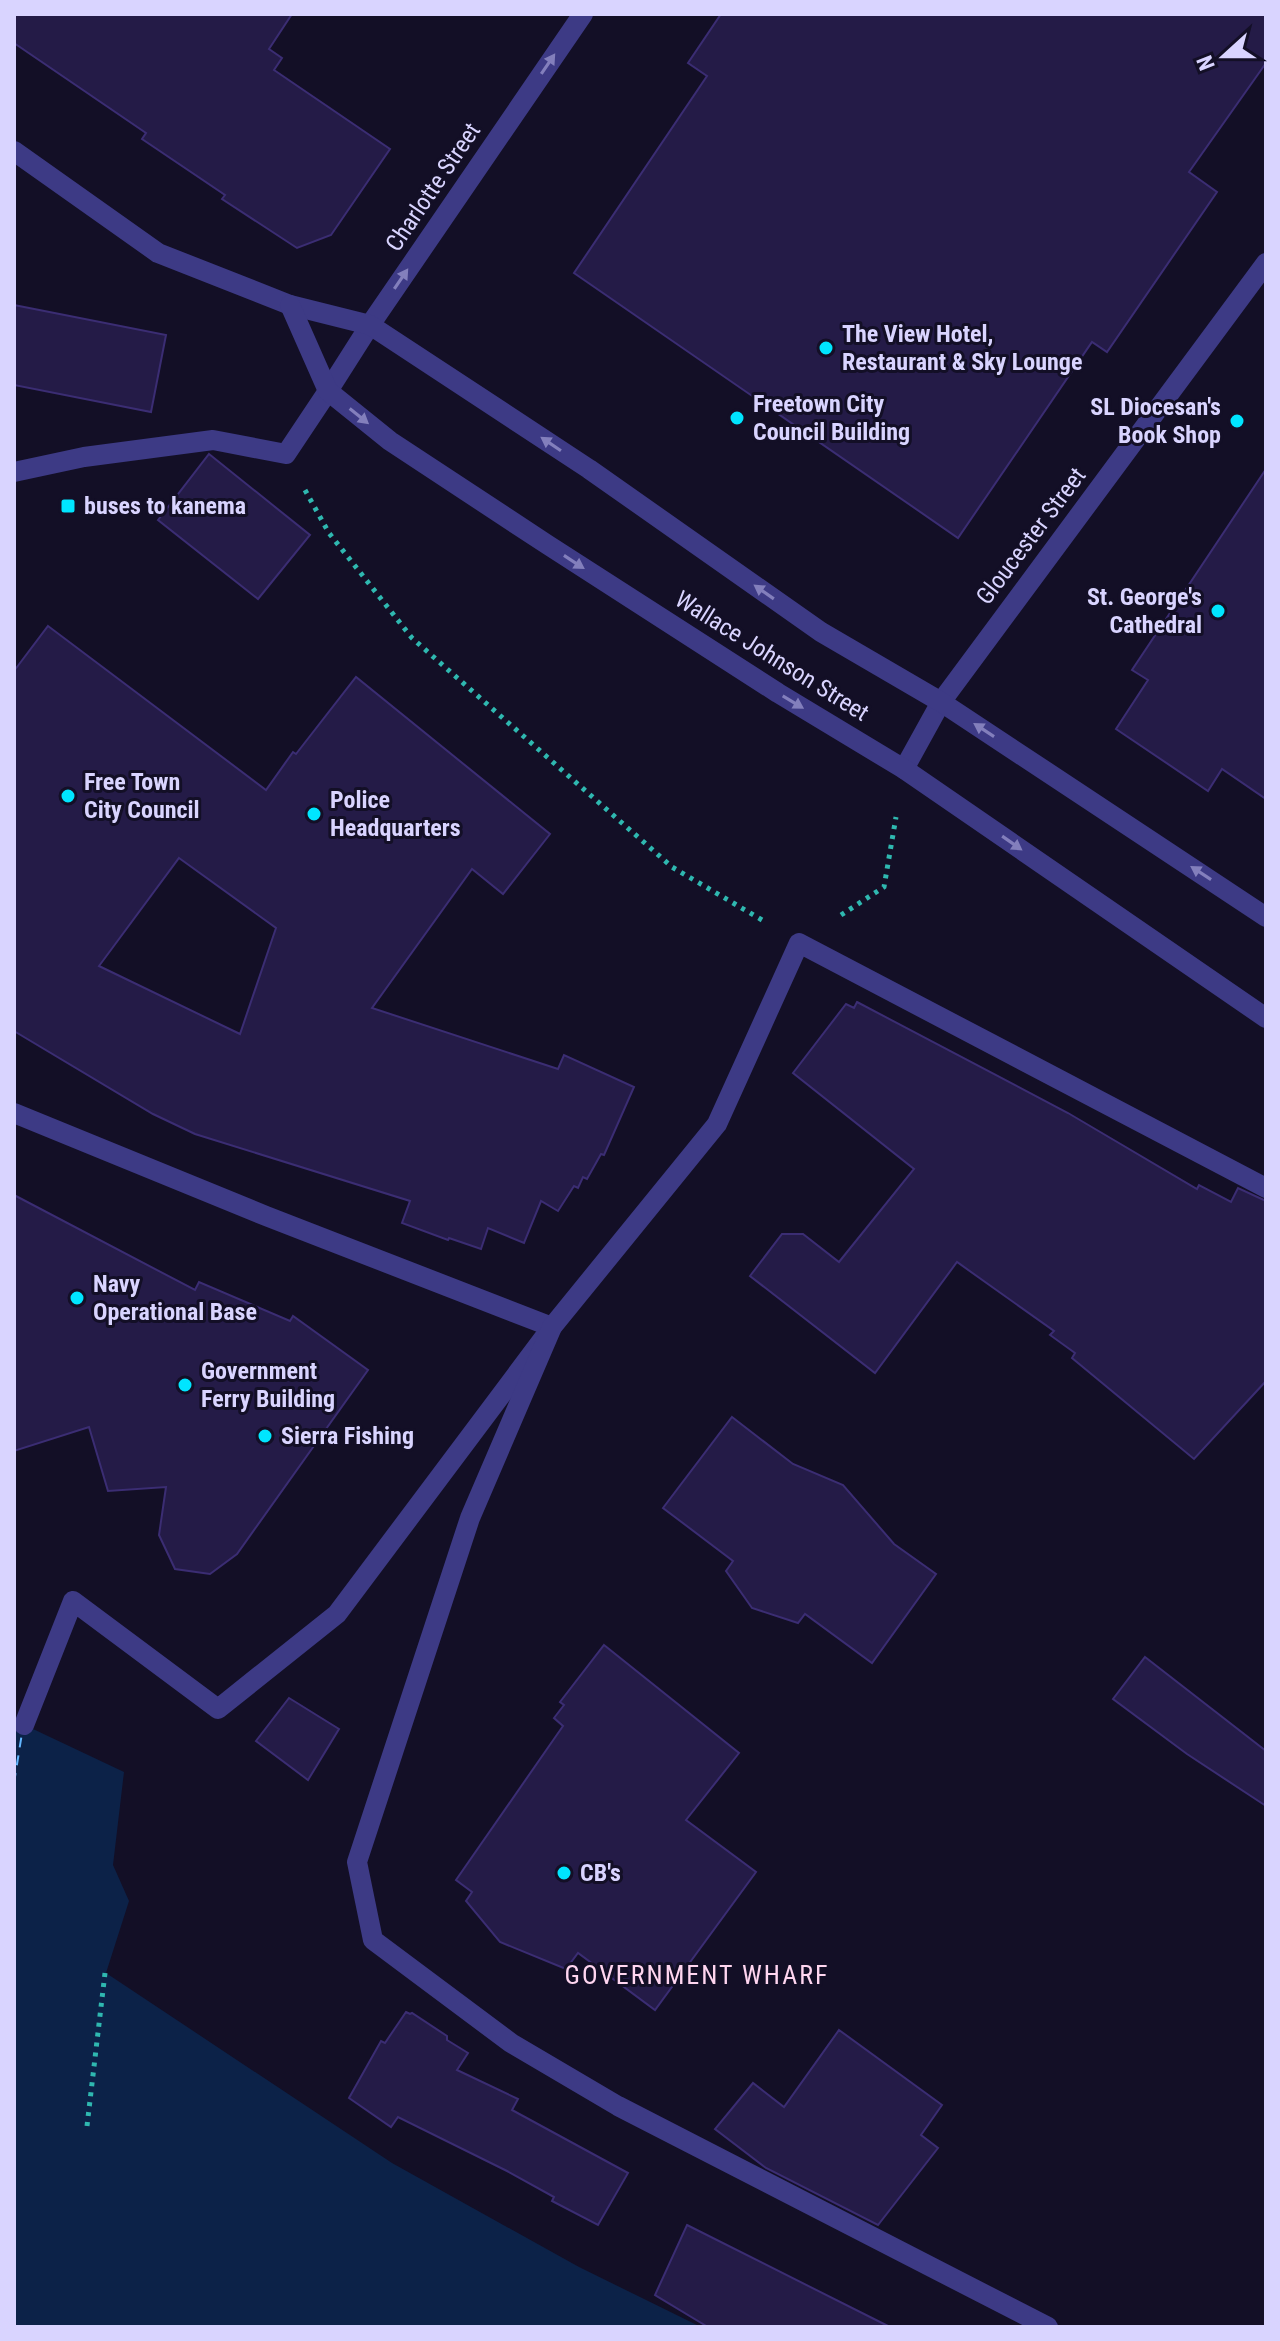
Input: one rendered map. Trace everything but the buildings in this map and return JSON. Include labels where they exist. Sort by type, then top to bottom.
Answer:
[{"type":"street","name":"Charlotte Street","points":[[286,454],[370,325],[583,14]]},
{"type":"street","name":"Wallace Johnson Street","points":[[14,151],[158,253],[290,305],[370,325],[589,469],[821,632],[941,702],[1266,917]]},
{"type":"street","name":"Gloucester Street","points":[[904,769],[941,702],[1266,263]]},
{"type":"street","name":"Wallace Johnson Street","points":[[290,305],[328,391],[390,441],[778,693],[904,769],[1266,1018]]},
{"type":"street","points":[[14,472],[84,457],[213,440],[286,454]]},
{"type":"street","points":[[24,1725],[73,1601],[218,1709],[337,1614],[552,1327],[717,1124],[799,943],[1266,1188]]},
{"type":"street","points":[[14,1113],[266,1216],[552,1327]]},
{"type":"street","points":[[552,1327],[470,1518],[357,1862],[373,1940],[511,2043],[618,2106],[1048,2327]]},
{"type":"path","points":[[286,454],[329,533],[412,638],[672,867],[799,943],[884,887],[904,769]]},
{"type":"path","points":[[87,2126],[105,1973]]},
{"type":"water","points":[[14,1720],[124,1772],[113,1865],[129,1901],[106,1973],[392,2163],[579,2267],[701,2327],[14,2327]]},
{"type":"ferry route","points":[[14,1783],[22,1733]]},
{"type":"place","name":"The View Hotel, Restaurant & Sky Lounge","points":[[826,348]]},
{"type":"place","name":"Freetown City Council Building","points":[[737,418]]},
{"type":"place","name":"SL Diocesan's Book Shop","points":[[1237,421]]},
{"type":"place","name":"buses to kanema","points":[[68,506]]},
{"type":"place","name":"St. George's Cathedral","points":[[1218,611]]},
{"type":"place","name":"Free Town City Council","points":[[68,796]]},
{"type":"place","name":"Police Headquarters","points":[[314,814]]},
{"type":"place","name":"Navy Operational Base","points":[[77,1298]]},
{"type":"place","name":"Government Ferry Building","points":[[185,1385]]},
{"type":"place","name":"Sierra Fishing","points":[[265,1436]]},
{"type":"place","name":"CB's","points":[[564,1873]]},
{"type":"district","name":"GOVERNMENT WHARF","points":[[697,1975]]}]
